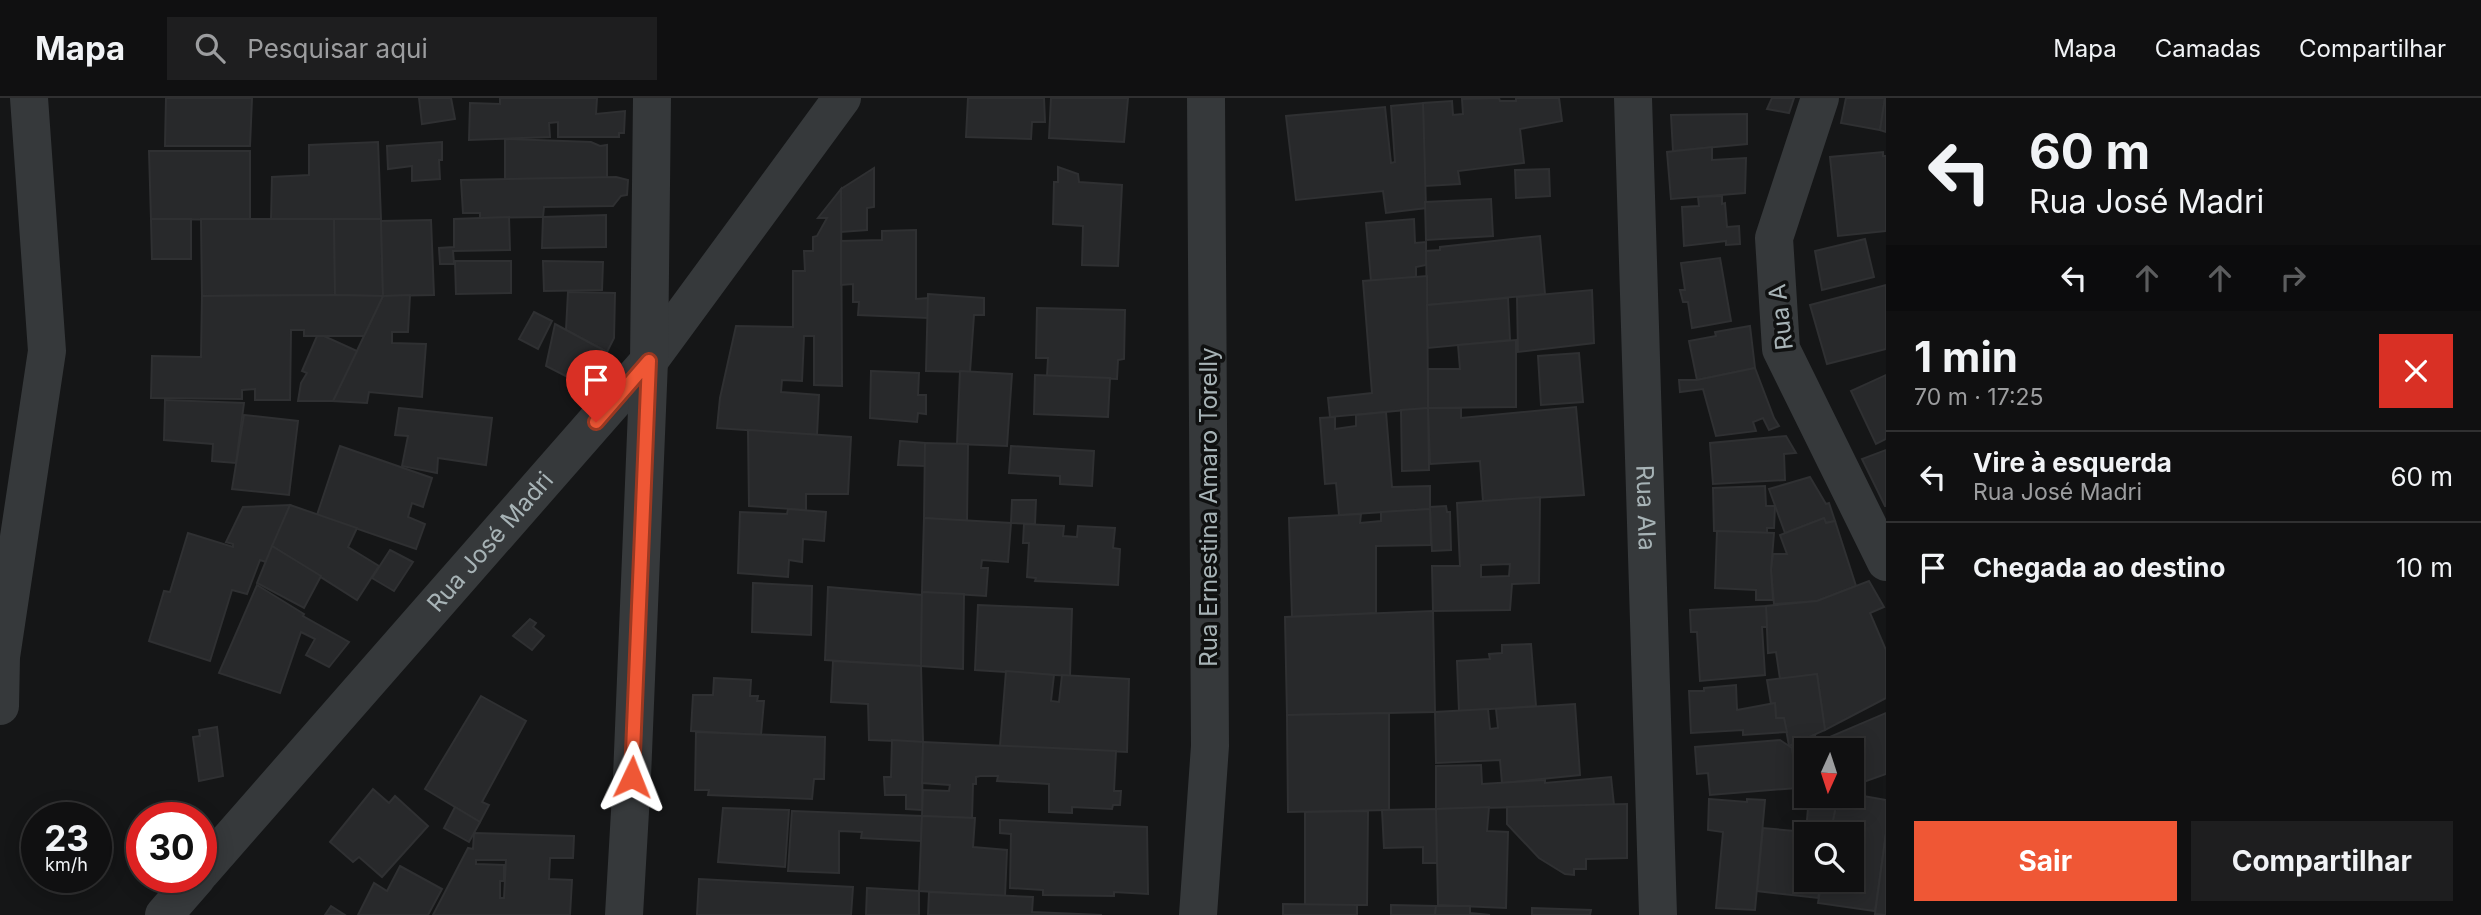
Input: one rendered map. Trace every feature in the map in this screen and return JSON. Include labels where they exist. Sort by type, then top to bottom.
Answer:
[{"type":"street","points":[[0,706],[1,657],[47,351],[29,98]]},
{"type":"street","points":[[624,915],[649,361],[652,98]]},
{"type":"street","name":"Rua José Madri","points":[[217,854],[649,361],[842,98]]},
{"type":"street","name":"Rua Ernestina Amaro Torelly","points":[[1198,915],[1210,746],[1206,98]]},
{"type":"street","name":"Rua Ala","points":[[1633,98],[1658,915]]},
{"type":"street","name":"Rua A","points":[[1820,98],[1774,238],[1781,349],[1886,562]]},
{"type":"street","points":[[164,915],[183,893]]},
{"type":"building","points":[[166,98],[252,98],[250,146],[165,146]]},
{"type":"building","points":[[419,98],[451,98],[455,119],[422,124]]},
{"type":"building","points":[[500,98],[597,98],[596,114],[625,111],[624,133],[619,133],[619,137],[558,137],[558,122],[549,123],[550,137],[469,140],[470,103],[500,104]]},
{"type":"building","points":[[968,98],[1044,98],[1045,122],[1032,122],[1031,139],[966,137]]},
{"type":"building","points":[[1051,98],[1128,98],[1124,142],[1049,138]]},
{"type":"building","points":[[1499,98],[1500,101],[1516,101],[1516,98],[1559,98],[1562,121],[1520,129],[1524,163],[1458,171],[1460,184],[1425,186],[1423,103],[1452,101],[1453,115],[1463,114],[1462,99]]},
{"type":"building","points":[[1772,98],[1794,98],[1789,113],[1767,109]]},
{"type":"building","points":[[1846,98],[1885,98],[1880,130],[1841,123]]},
{"type":"building","points":[[1886,98],[1886,132],[1880,130]]},
{"type":"building","points":[[1423,103],[1426,208],[1386,213],[1383,191],[1296,200],[1286,116],[1385,107],[1391,163],[1395,162],[1391,106]]},
{"type":"building","points":[[1747,114],[1747,144],[1673,151],[1671,115]]},
{"type":"building","points":[[505,139],[607,145],[607,178],[505,179]]},
{"type":"building","points":[[378,142],[381,219],[271,220],[272,177],[309,175],[309,145]]},
{"type":"building","points":[[442,142],[440,179],[412,181],[412,166],[388,169],[387,146]]},
{"type":"building","points":[[1712,147],[1712,160],[1746,158],[1745,193],[1671,199],[1667,152]]},
{"type":"building","points":[[149,151],[250,151],[250,220],[151,219]]},
{"type":"building","points":[[1883,152],[1883,156],[1886,156],[1886,231],[1838,236],[1830,157]]},
{"type":"building","points":[[1058,167],[1078,174],[1079,182],[1122,185],[1118,266],[1082,265],[1083,226],[1053,224],[1054,182],[1058,182]]},
{"type":"building","points":[[874,168],[874,207],[867,208],[867,230],[841,232],[841,189]]},
{"type":"building","points":[[1549,169],[1550,196],[1516,198],[1515,170]]},
{"type":"building","points":[[616,177],[628,180],[627,195],[621,196],[613,206],[544,207],[543,217],[480,218],[480,213],[463,213],[461,180]]},
{"type":"building","points":[[841,189],[842,386],[814,385],[814,336],[804,336],[802,381],[782,380],[781,392],[819,395],[817,435],[717,428],[720,398],[736,326],[793,327],[793,271],[805,271],[804,251],[813,251],[813,237],[817,236],[827,218],[818,218]]},
{"type":"building","points":[[1722,196],[1727,227],[1739,226],[1740,244],[1726,245],[1726,241],[1684,246],[1682,207],[1699,206],[1698,197]]},
{"type":"building","points":[[1491,199],[1493,236],[1426,240],[1425,202]]},
{"type":"building","points":[[606,215],[606,247],[542,248],[543,217]]},
{"type":"building","points":[[509,217],[510,250],[453,251],[454,264],[440,264],[439,248],[454,247],[454,219]]},
{"type":"building","points":[[151,219],[191,219],[191,259],[152,259]]},
{"type":"building","points":[[201,219],[334,219],[335,295],[202,296]]},
{"type":"building","points":[[334,219],[381,219],[383,296],[335,295]]},
{"type":"building","points":[[1414,219],[1415,243],[1426,242],[1426,265],[1416,267],[1416,277],[1371,281],[1366,223]]},
{"type":"building","points":[[431,220],[434,295],[383,296],[381,221]]},
{"type":"building","points":[[916,230],[916,299],[928,298],[928,318],[858,315],[859,302],[853,302],[853,284],[841,285],[841,241],[882,240],[882,231]]},
{"type":"building","points":[[1540,236],[1545,294],[1427,305],[1426,251],[1440,250],[1440,247]]},
{"type":"building","points":[[1865,239],[1874,277],[1822,290],[1815,251]]},
{"type":"building","points":[[1720,258],[1731,321],[1692,328],[1688,302],[1683,302],[1680,290],[1685,290],[1681,263]]},
{"type":"building","points":[[455,261],[511,261],[511,293],[456,294]]},
{"type":"building","points":[[543,261],[603,262],[602,290],[544,291]]},
{"type":"building","points":[[1427,276],[1428,408],[1330,417],[1328,398],[1372,393],[1363,281]]},
{"type":"building","points":[[1886,285],[1886,349],[1827,364],[1810,305]]},
{"type":"building","points":[[1592,290],[1594,343],[1518,352],[1517,297]]},
{"type":"building","points":[[568,292],[615,293],[614,338],[607,352],[566,330]]},
{"type":"building","points":[[928,294],[984,298],[984,315],[974,315],[970,372],[926,371]]},
{"type":"building","points":[[410,295],[408,332],[392,332],[392,343],[426,344],[422,397],[369,392],[367,403],[333,401],[383,296]]},
{"type":"building","points":[[202,296],[383,296],[364,336],[304,336],[304,330],[291,330],[290,400],[255,400],[255,389],[242,390],[242,399],[151,398],[152,356],[201,357]]},
{"type":"building","points":[[1508,298],[1510,340],[1428,348],[1427,305]]},
{"type":"building","points":[[1037,308],[1125,310],[1124,359],[1118,360],[1117,379],[1047,376],[1048,358],[1036,358]]},
{"type":"building","points":[[534,312],[552,321],[538,349],[519,339]]},
{"type":"building","points":[[555,324],[607,352],[587,387],[546,366]]},
{"type":"building","points":[[1750,326],[1755,368],[1697,380],[1689,341],[1716,336],[1715,332]]},
{"type":"building","points":[[317,336],[324,336],[357,351],[333,401],[298,401],[301,383],[307,373],[302,371]]},
{"type":"building","points":[[1516,340],[1516,407],[1428,408],[1428,369],[1460,369],[1458,345]]},
{"type":"building","points":[[1579,353],[1583,402],[1541,405],[1538,356]]},
{"type":"building","points":[[1755,368],[1779,426],[1769,430],[1763,418],[1753,422],[1756,431],[1716,436],[1703,389],[1680,392],[1679,380],[1697,380]]},
{"type":"building","points":[[871,371],[919,373],[918,395],[926,395],[926,414],[918,413],[917,422],[870,418]]},
{"type":"building","points":[[960,371],[1012,374],[1007,446],[957,444]]},
{"type":"building","points":[[1035,375],[1110,378],[1108,417],[1034,414]]},
{"type":"building","points":[[1886,375],[1886,439],[1876,444],[1851,391]]},
{"type":"building","points":[[165,400],[244,403],[236,463],[212,461],[213,444],[164,440]]},
{"type":"building","points":[[1576,407],[1584,495],[1483,501],[1480,461],[1430,464],[1428,408],[1461,408],[1461,418]]},
{"type":"building","points":[[399,408],[492,418],[486,465],[438,458],[437,473],[402,466],[408,436],[395,435]]},
{"type":"building","points":[[1428,408],[1429,470],[1402,471],[1401,410]]},
{"type":"building","points":[[1386,412],[1392,487],[1430,486],[1430,509],[1339,515],[1336,483],[1325,484],[1320,418],[1335,417],[1335,429],[1356,426],[1356,415]]},
{"type":"building","points":[[244,415],[298,421],[289,495],[232,489]]},
{"type":"building","points":[[748,430],[851,437],[848,494],[806,494],[806,510],[749,506]]},
{"type":"building","points":[[1786,436],[1796,453],[1784,454],[1785,480],[1713,484],[1710,443]]},
{"type":"building","points":[[900,441],[925,443],[925,466],[898,465]]},
{"type":"building","points":[[925,443],[968,444],[967,521],[924,518]]},
{"type":"building","points":[[340,446],[432,478],[423,507],[412,503],[408,517],[425,524],[416,549],[317,515]]},
{"type":"building","points":[[1011,446],[1094,451],[1092,486],[1060,484],[1060,476],[1009,473]]},
{"type":"building","points":[[1886,450],[1886,506],[1885,506],[1862,459]]},
{"type":"building","points":[[1810,477],[1826,504],[1829,503],[1835,521],[1826,523],[1824,518],[1785,533],[1769,489]]},
{"type":"building","points":[[1765,486],[1766,506],[1775,506],[1774,528],[1767,528],[1767,533],[1714,531],[1713,488]]},
{"type":"building","points":[[1540,497],[1539,583],[1512,584],[1510,610],[1433,611],[1432,566],[1460,566],[1457,503]],"holes":[[[1510,564],[1509,576],[1481,577],[1481,565]]]},
{"type":"building","points":[[1012,500],[1036,500],[1035,524],[1011,523]]},
{"type":"building","points":[[290,505],[266,562],[260,560],[247,594],[232,590],[210,661],[149,641],[164,591],[170,592],[188,533],[233,547],[233,544],[226,542],[243,507]]},
{"type":"building","points":[[290,505],[357,528],[348,547],[379,566],[357,600],[272,546]]},
{"type":"building","points":[[1446,506],[1447,512],[1450,512],[1451,550],[1432,551],[1430,507]]},
{"type":"building","points":[[788,509],[826,512],[824,541],[803,539],[802,562],[789,560],[788,577],[738,573],[740,512],[787,514]]},
{"type":"building","points":[[1430,509],[1431,545],[1376,546],[1376,613],[1292,617],[1289,518],[1361,514],[1360,523],[1381,521],[1381,512]]},
{"type":"building","points":[[924,518],[1011,523],[1008,562],[982,560],[981,568],[988,568],[986,596],[922,592]]},
{"type":"building","points":[[1824,518],[1826,523],[1835,521],[1856,586],[1817,601],[1774,604],[1771,570],[1773,554],[1787,554],[1780,535]]},
{"type":"building","points":[[1024,524],[1064,526],[1063,536],[1077,537],[1078,526],[1115,528],[1113,548],[1120,549],[1118,585],[1035,581],[1036,578],[1027,577],[1029,543],[1023,543]]},
{"type":"building","points":[[1717,531],[1774,533],[1771,570],[1773,600],[1756,600],[1756,590],[1715,588]]},
{"type":"building","points":[[272,546],[321,576],[304,608],[257,583]]},
{"type":"building","points":[[390,550],[413,562],[394,591],[372,578]]},
{"type":"building","points":[[1869,581],[1884,607],[1870,613],[1886,650],[1886,698],[1825,730],[1817,674],[1780,679],[1776,652],[1768,653],[1766,606],[1817,601]]},
{"type":"building","points":[[753,583],[812,586],[811,635],[752,632]]},
{"type":"building","points":[[257,585],[304,614],[303,616],[349,642],[329,667],[306,655],[315,639],[301,632],[280,693],[219,673]]},
{"type":"building","points":[[828,587],[922,595],[921,666],[825,660]]},
{"type":"building","points":[[922,592],[964,594],[963,669],[921,666]]},
{"type":"building","points":[[978,605],[1072,609],[1070,676],[975,670]]},
{"type":"building","points":[[1766,606],[1767,627],[1762,627],[1765,675],[1700,681],[1697,632],[1691,632],[1690,610]]},
{"type":"building","points":[[1433,611],[1435,712],[1287,715],[1285,617]]},
{"type":"building","points":[[530,619],[536,623],[533,627],[544,636],[532,650],[513,636]]},
{"type":"building","points":[[1531,644],[1536,706],[1459,711],[1457,661],[1490,659],[1489,654],[1502,653],[1502,645]]},
{"type":"building","points":[[833,661],[921,666],[923,742],[869,740],[868,704],[831,702]]},
{"type":"building","points":[[1006,671],[1054,675],[1051,701],[1059,702],[1062,675],[1129,679],[1127,752],[1000,746]]},
{"type":"building","points":[[1817,674],[1825,730],[1807,738],[1794,738],[1794,744],[1789,746],[1784,718],[1776,718],[1775,703],[1771,704],[1767,680]]},
{"type":"building","points":[[714,678],[751,680],[750,696],[758,696],[757,701],[764,701],[761,735],[691,731],[693,695],[713,695]]},
{"type":"building","points":[[1736,685],[1737,710],[1775,703],[1776,718],[1784,718],[1787,732],[1743,735],[1743,730],[1691,733],[1689,691]]},
{"type":"building","points":[[481,696],[526,721],[482,802],[489,805],[480,822],[425,789]]},
{"type":"building","points":[[1575,704],[1580,775],[1502,783],[1500,760],[1436,763],[1435,712],[1488,709],[1490,729],[1498,728],[1496,709]]},
{"type":"building","points":[[1389,713],[1389,810],[1288,812],[1287,715]]},
{"type":"building","points":[[1886,713],[1886,774],[1864,782],[1864,738],[1827,738]]},
{"type":"building","points":[[217,727],[223,776],[199,781],[193,737],[200,736],[199,730]]},
{"type":"building","points":[[696,732],[825,737],[824,779],[814,779],[812,799],[708,795],[709,790],[695,790]]},
{"type":"building","points":[[892,740],[923,742],[922,810],[906,809],[906,795],[885,795],[884,777],[891,777]]},
{"type":"building","points":[[1780,740],[1792,748],[1794,788],[1710,795],[1708,773],[1697,774],[1695,747]]},
{"type":"building","points":[[923,742],[1116,751],[1114,791],[1121,791],[1120,805],[1113,805],[1112,809],[1072,807],[1072,813],[1049,812],[1049,784],[997,781],[998,776],[980,776],[976,777],[976,784],[973,784],[972,818],[922,816],[923,790],[949,791],[950,785],[922,783]]},
{"type":"building","points":[[1481,765],[1482,784],[1545,780],[1545,783],[1611,777],[1614,805],[1436,809],[1436,766]]},
{"type":"building","points":[[373,789],[389,803],[395,796],[428,826],[382,877],[359,857],[353,862],[330,842]]},
{"type":"building","points":[[1864,796],[1886,800],[1886,833],[1875,911],[1818,903],[1820,892],[1864,892],[1864,822],[1833,822],[1836,808],[1864,808]]},
{"type":"building","points":[[1709,799],[1747,802],[1747,799],[1765,800],[1755,910],[1716,908],[1723,832],[1708,830]]},
{"type":"building","points":[[1627,804],[1627,858],[1586,859],[1586,869],[1574,869],[1574,875],[1565,874],[1539,858],[1507,824],[1507,807]]},
{"type":"building","points":[[455,807],[480,822],[469,842],[444,828]]},
{"type":"building","points":[[1489,807],[1487,831],[1508,832],[1506,908],[1438,905],[1436,809]]},
{"type":"building","points":[[723,808],[789,810],[785,867],[718,862]]},
{"type":"building","points":[[1808,808],[1836,808],[1833,822],[1807,822]]},
{"type":"building","points":[[1436,809],[1437,863],[1423,863],[1423,847],[1384,848],[1382,810]]},
{"type":"building","points":[[792,811],[922,816],[921,841],[861,838],[862,832],[839,831],[839,873],[788,871]]},
{"type":"building","points":[[1368,811],[1367,905],[1305,905],[1305,812]]},
{"type":"building","points":[[922,816],[975,818],[973,847],[1007,850],[1005,896],[919,891]]},
{"type":"building","points":[[1000,820],[1147,827],[1148,894],[1114,892],[1114,896],[1043,895],[1043,890],[1010,888],[1011,834],[1000,833]]},
{"type":"building","points":[[1763,828],[1794,831],[1794,892],[1819,892],[1818,898],[1757,891]]},
{"type":"building","points":[[474,833],[574,836],[573,858],[550,858],[549,879],[572,880],[570,915],[433,915],[468,848],[473,849]],"holes":[[[476,860],[506,860],[504,898],[500,898],[504,865],[476,864]]]},
{"type":"building","points":[[1886,833],[1886,915],[1875,914]]},
{"type":"building","points":[[400,866],[442,889],[428,915],[358,915],[374,883],[387,891]]},
{"type":"building","points":[[699,879],[853,887],[851,915],[697,915]]},
{"type":"building","points":[[867,888],[919,891],[919,915],[866,915]]},
{"type":"building","points":[[929,892],[1033,897],[1032,912],[1102,915],[928,915]]},
{"type":"building","points":[[1283,904],[1357,905],[1357,915],[1283,915]]},
{"type":"building","points":[[1391,905],[1436,906],[1435,915],[1391,915]]},
{"type":"building","points":[[331,906],[345,915],[325,915]]},
{"type":"building","points":[[1436,906],[1470,906],[1470,913],[1490,915],[1435,915]]},
{"type":"building","points":[[1532,908],[1591,910],[1590,915],[1532,915]]},
{"type":"route","points":[[596,422],[649,361],[632,777]]}]
